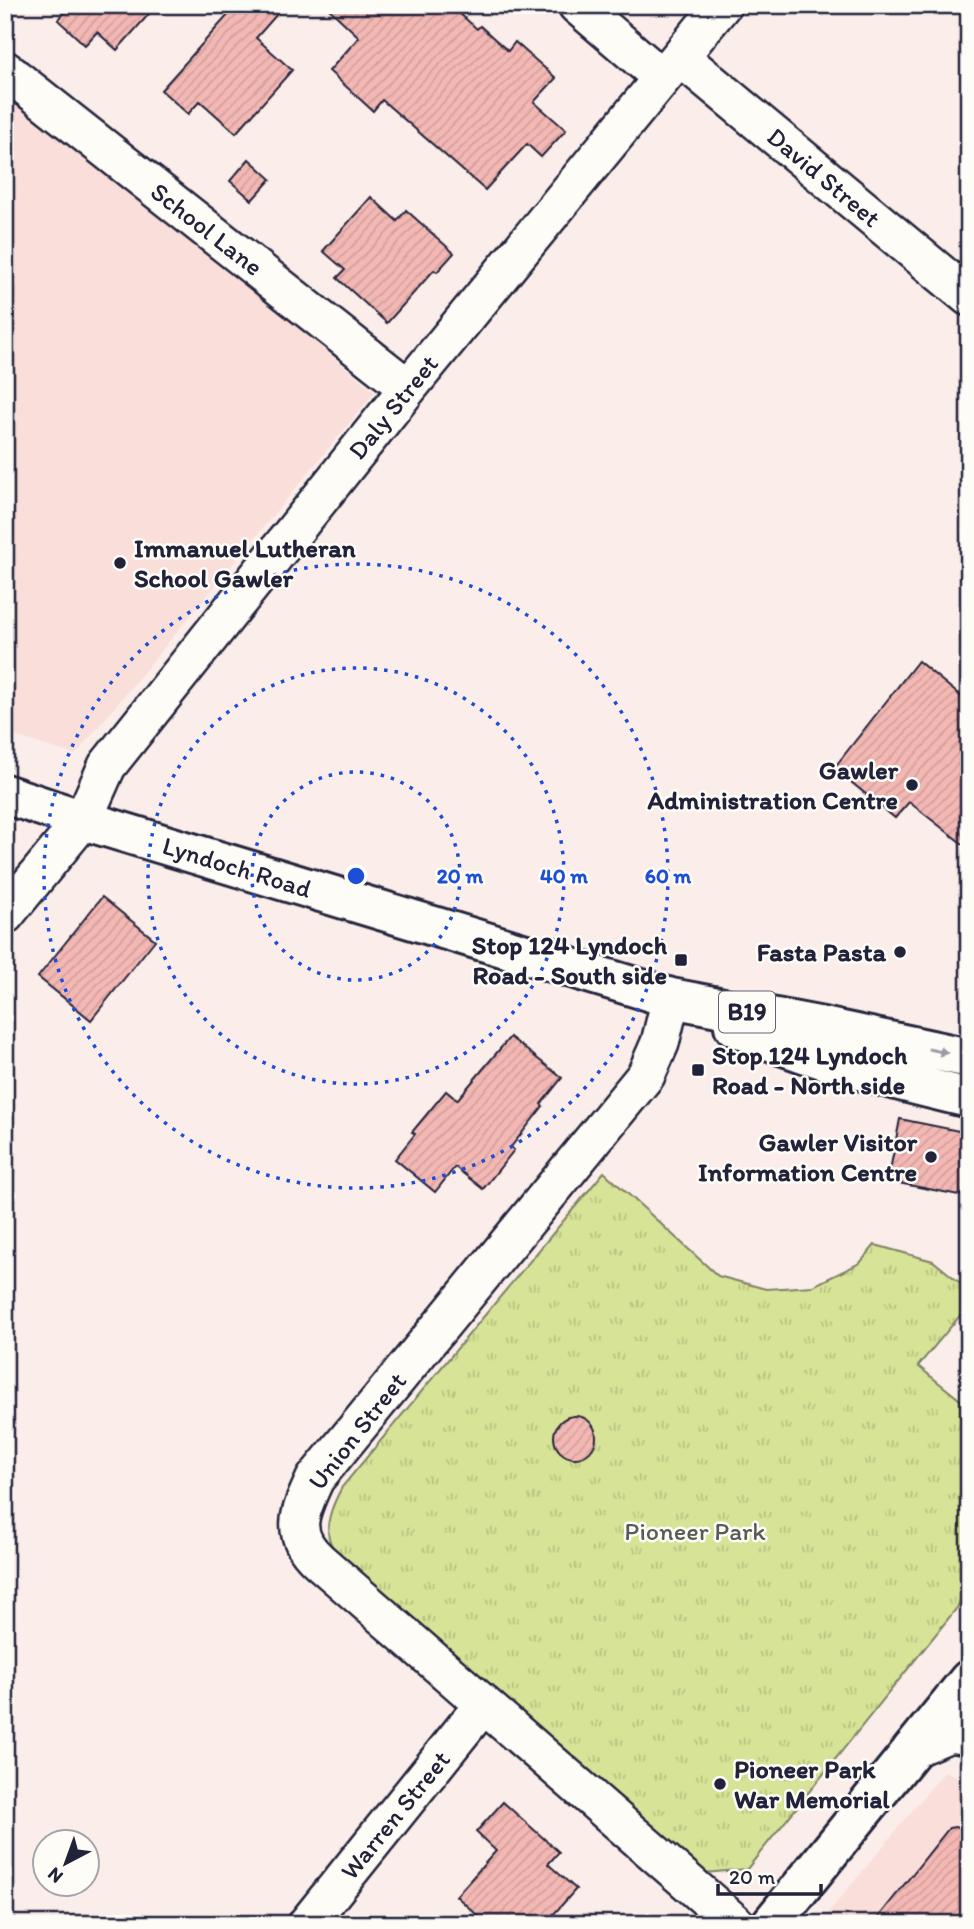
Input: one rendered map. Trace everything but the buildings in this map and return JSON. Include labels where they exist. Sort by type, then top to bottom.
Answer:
[{"type":"main road","name":"Lyndoch Road","points":[[5,794],[671,998],[969,1058]]},
{"type":"main road","name":"Lyndoch Road","points":[[671,998],[773,1043],[879,1076],[969,1098]]},
{"type":"main road","points":[[771,1924],[912,1749],[968,1685]]},
{"type":"street","name":"David Street","points":[[577,5],[671,67],[969,297]]},
{"type":"street","name":"Daly Street","points":[[5,915],[83,820],[107,766],[408,388],[722,5]]},
{"type":"street","name":"School Lane","points":[[5,70],[408,388]]},
{"type":"street","name":"Union Street","points":[[671,998],[660,1043],[646,1074],[321,1472],[302,1505],[299,1521],[306,1550],[736,1924]]},
{"type":"street","name":"Warren Street","points":[[307,1924],[483,1705]]},
{"type":"street","points":[[912,1749],[950,1733],[969,1737]]},
{"type":"shaded area","name":"Immanuel Lutheran School Gawler","points":[[5,91],[31,107],[375,392],[75,755],[5,733]]},
{"type":"shaded area","points":[[945,1771],[969,1782],[969,1924],[819,1924]]},
{"type":"green space","name":"Pioneer Park","points":[[604,1172],[718,1276],[766,1289],[813,1286],[860,1263],[875,1245],[933,1261],[969,1290],[969,1305],[918,1366],[969,1407],[969,1593],[747,1869],[705,1873],[351,1568],[329,1539],[328,1523],[342,1487]]},
{"type":"place","name":"Immanuel Lutheran School Gawler","points":[[120,563]]},
{"type":"place","name":"Gawler Administration Centre","points":[[912,785]]},
{"type":"place","name":"Fasta Pasta","points":[[900,952]]},
{"type":"place","name":"Stop 124 Lyndoch Road - South side","points":[[681,960]]},
{"type":"place","name":"Stop 124 Lyndoch Road - North side","points":[[698,1070]]},
{"type":"place","name":"Gawler Visitor Information Centre","points":[[931,1157]]},
{"type":"place","name":"Pioneer Park War Memorial","points":[[720,1784]]}]
